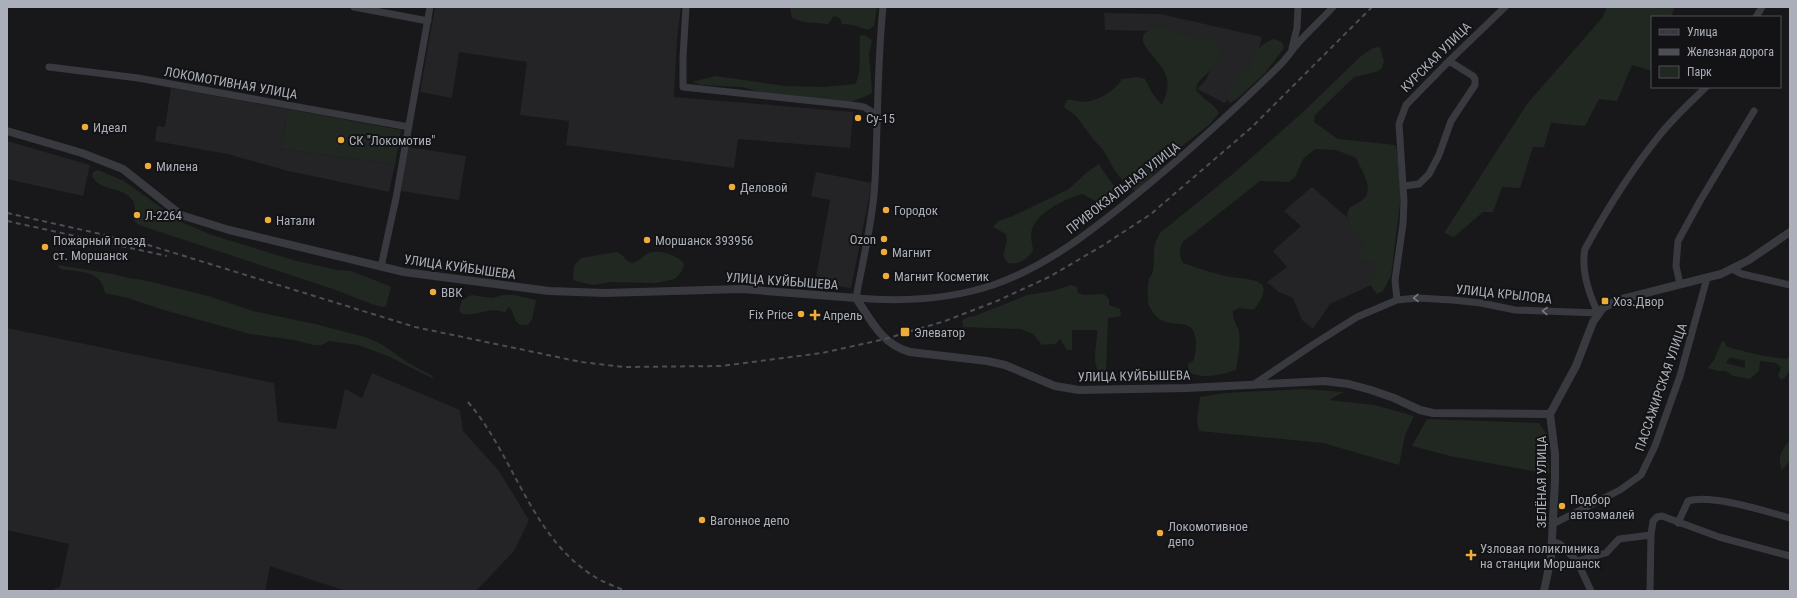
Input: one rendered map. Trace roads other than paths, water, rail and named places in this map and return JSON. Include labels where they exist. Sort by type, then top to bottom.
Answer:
[{"type":"street","points":[[354,7],[428,21]]},
{"type":"street","points":[[381,267],[396,198],[430,7]]},
{"type":"street","points":[[686,7],[683,87],[851,105],[864,107],[877,115]]},
{"type":"street","points":[[856,298],[875,182],[882,7]]},
{"type":"street","points":[[1297,42],[1298,7]]},
{"type":"street","name":"ПРИВОКЗАЛЬНАЯ УЛИЦА","points":[[856,298],[898,301],[950,296],[993,285],[1026,271],[1097,227],[1195,145],[1279,66],[1297,42],[1333,7]]},
{"type":"street","name":"КУРСКАЯ УЛИЦА","points":[[1398,300],[1395,280],[1403,224],[1404,186],[1399,124],[1406,105],[1448,61],[1505,7]]},
{"type":"street","points":[[1757,16],[1762,7]]},
{"type":"street","points":[[1404,186],[1419,184],[1429,174],[1451,121],[1475,85],[1475,79],[1473,76],[1448,61]]},
{"type":"street","name":"ЛОКОМОТИВНАЯ УЛИЦА","points":[[49,67],[138,78],[409,127]]},
{"type":"street","points":[[1598,313],[1593,302],[1587,279],[1584,264],[1585,248],[1637,166],[1658,136],[1705,88]]},
{"type":"street","points":[[1680,284],[1676,266],[1678,241],[1754,111]]},
{"type":"street","name":"УЛИЦА КУЙБЫШЕВА","points":[[7,131],[82,154],[123,169],[180,215],[229,230],[381,267],[453,279],[549,292],[605,293],[735,288],[856,298],[885,339],[900,350],[993,362],[1005,365],[1055,386],[1079,390],[1253,385],[1325,381],[1349,384],[1371,390],[1394,398],[1420,410],[1433,413],[1550,414]]},
{"type":"street","points":[[1550,414],[1576,366],[1587,335],[1598,313],[1609,304],[1618,300],[1707,278],[1732,269],[1790,232]]},
{"type":"street","points":[[1732,269],[1742,274],[1790,285]]},
{"type":"street","name":"ПАССАЖИРСКАЯ УЛИЦА","points":[[1553,524],[1620,490],[1641,475],[1655,446],[1680,376],[1707,278]]},
{"type":"street","name":"УЛИЦА КРЫЛОВА","points":[[1253,385],[1357,317],[1377,307],[1398,300],[1417,298],[1453,300],[1515,310],[1598,313]]},
{"type":"street","name":"ЗЕЛЁНАЯ УЛИЦА","points":[[1544,591],[1551,557],[1553,524],[1555,454],[1550,414]]},
{"type":"street","points":[[1678,523],[1688,501],[1696,499],[1740,505],[1790,518]]},
{"type":"street","points":[[1650,591],[1651,535],[1653,520],[1657,516],[1662,516],[1719,537],[1790,556]]},
{"type":"street","points":[[1577,561],[1606,553],[1618,539],[1651,535]]},
{"type":"street","points":[[1552,541],[1560,544],[1577,561],[1591,591]]},
{"type":"railway","points":[[7,213],[145,244],[415,327],[581,362],[624,367],[721,366],[822,353],[885,339],[945,321],[997,301],[1049,277],[1102,246],[1151,214],[1252,127],[1372,7]]},
{"type":"railway","points":[[7,221],[167,256]]},
{"type":"railway","points":[[468,402],[485,424],[526,497],[557,544],[576,563],[600,580],[625,591]]},
{"type":"place","name":"Су-15","points":[[858,118]]},
{"type":"place","name":"Идеал","points":[[85,127]]},
{"type":"place","name":"СК \"Локомотив\"","points":[[341,140]]},
{"type":"place","name":"Милена","points":[[148,166]]},
{"type":"place","name":"Деловой","points":[[732,187]]},
{"type":"place","name":"Городок","points":[[886,210]]},
{"type":"place","name":"Л-2264","points":[[137,215]]},
{"type":"place","name":"Натали","points":[[268,220]]},
{"type":"place","name":"Ozon","points":[[884,239]]},
{"type":"place","name":"Моршанск 393956","points":[[647,240]]},
{"type":"place","name":"Пожарный поезд ст. Моршанск","points":[[45,247]]},
{"type":"place","name":"Магнит","points":[[884,252]]},
{"type":"place","name":"Магнит Косметик","points":[[886,276]]},
{"type":"place","name":"ВВК","points":[[433,292]]},
{"type":"place","name":"Хоз.Двор","points":[[1605,301]]},
{"type":"place","name":"Fix Price","points":[[801,314]]},
{"type":"place","name":"Апрель","points":[[815,315]]},
{"type":"place","name":"Элеватор","points":[[905,332]]},
{"type":"place","name":"Подбор автоэмалей","points":[[1562,506]]},
{"type":"place","name":"Вагонное депо","points":[[702,520]]},
{"type":"place","name":"Локомотивное депо","points":[[1160,533]]},
{"type":"place","name":"Узловая поликлиника на станции Моршанск","points":[[1471,555]]}]
